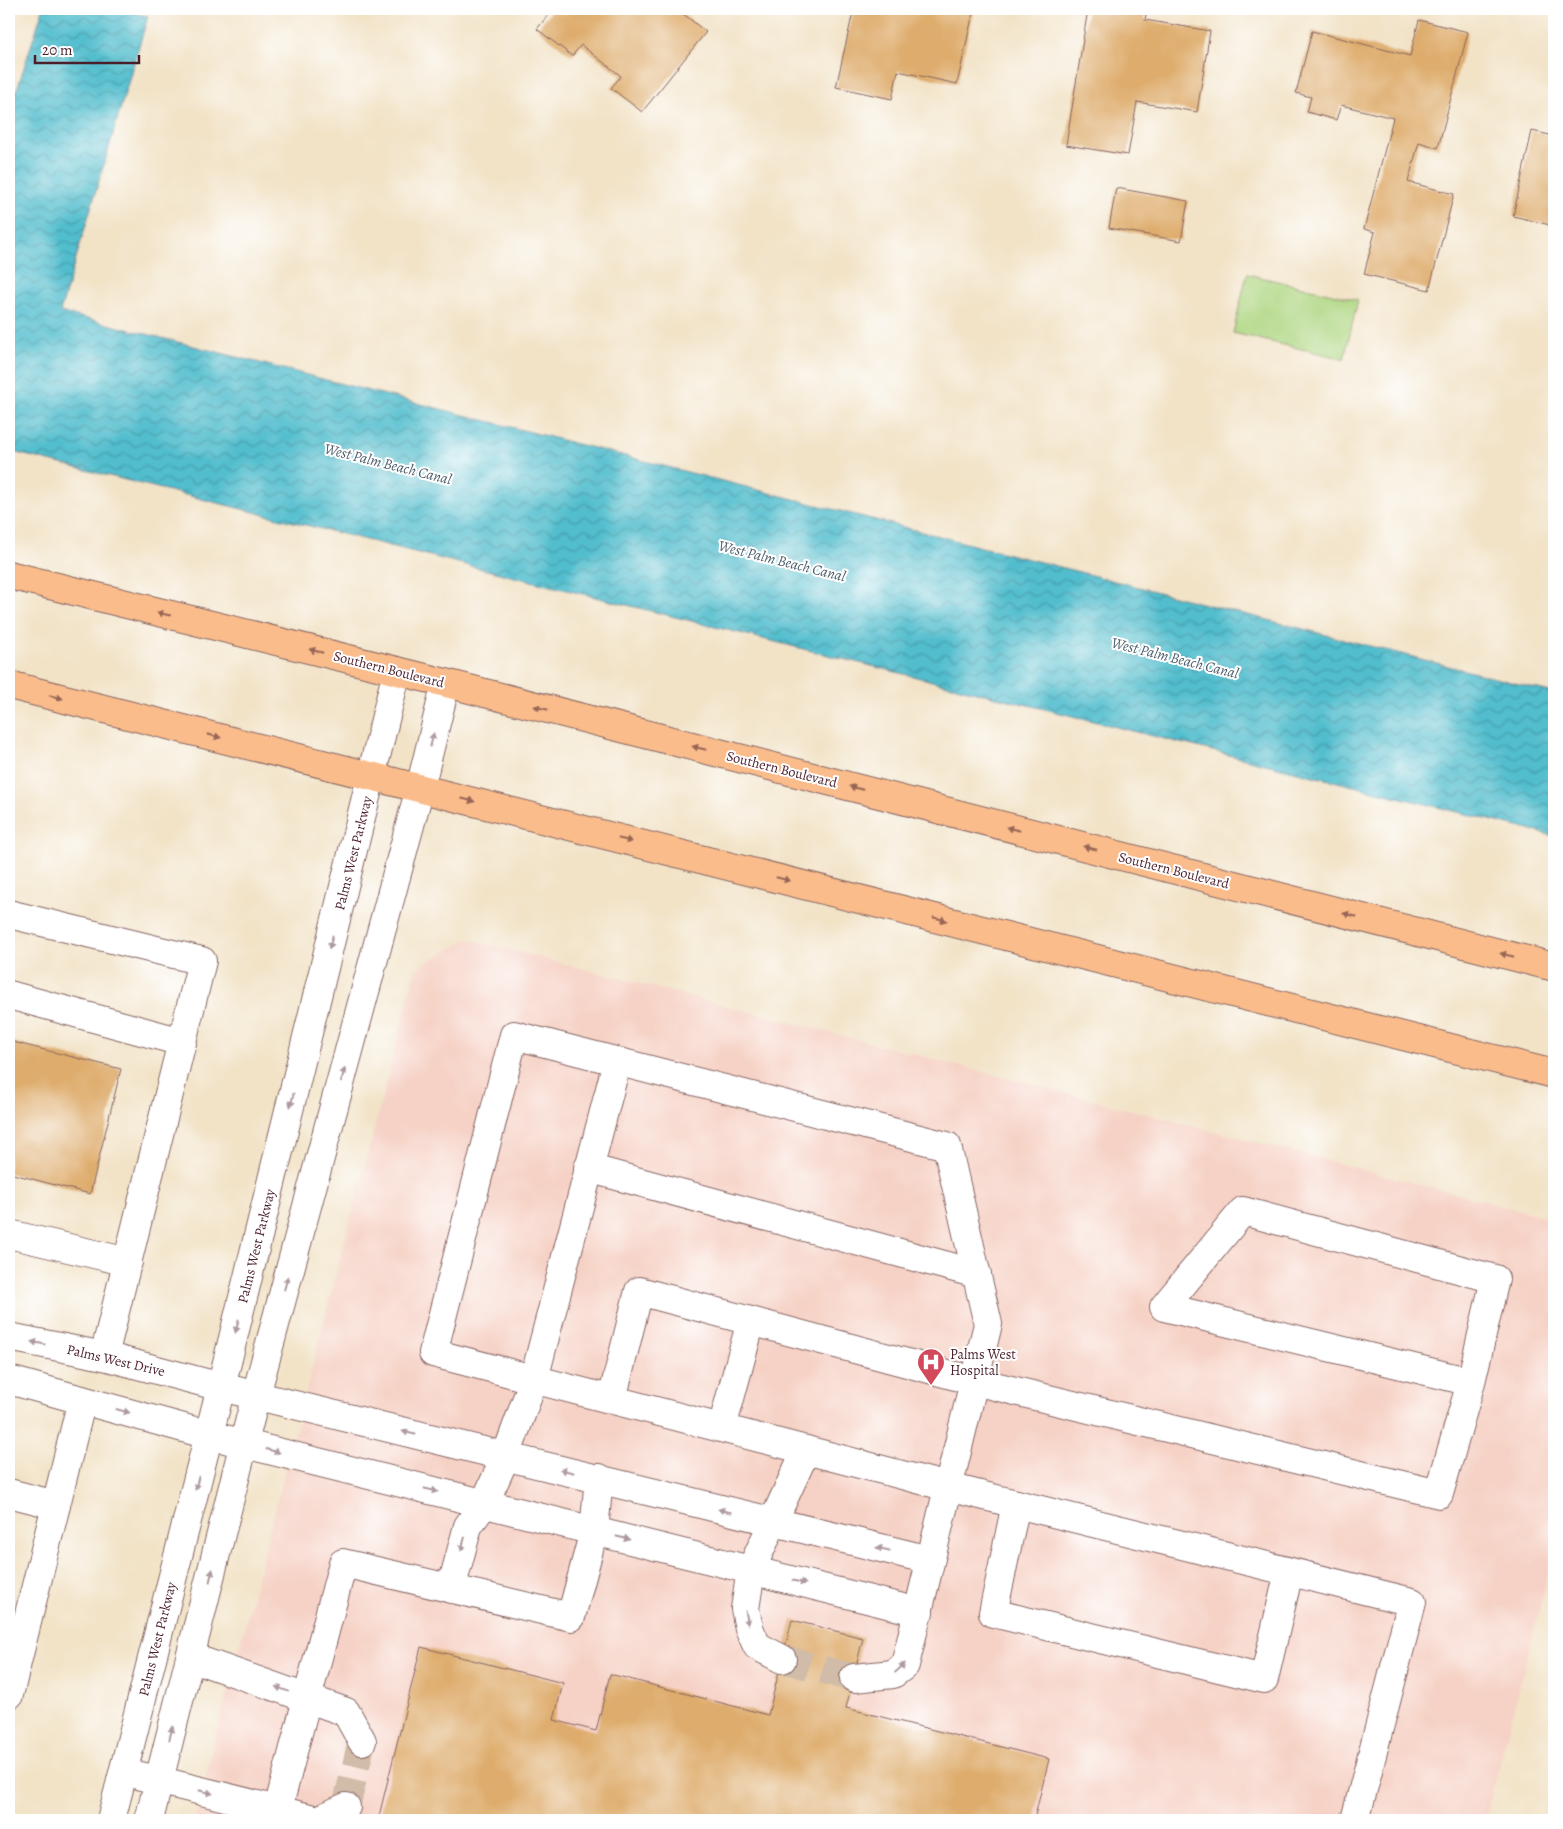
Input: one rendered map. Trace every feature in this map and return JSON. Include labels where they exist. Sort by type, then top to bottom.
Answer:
[{"type":"highway","name":"Southern Boulevard","points":[[9,575],[446,683],[1554,967]]},
{"type":"highway","points":[[9,685],[1554,1074]]},
{"type":"street","name":"Palms West Parkway","points":[[111,1820],[222,1386],[397,671]]},
{"type":"street","points":[[149,1820],[256,1395],[420,788],[446,683]]},
{"type":"street","points":[[9,914],[202,961],[104,1356]]},
{"type":"street","points":[[9,995],[182,1042]]},
{"type":"street","points":[[854,1678],[893,1674],[905,1665],[930,1560],[948,1487],[988,1324],[947,1146],[514,1035],[433,1353],[948,1487],[1412,1602],[1355,1820]]},
{"type":"street","points":[[450,1589],[468,1526],[484,1504],[506,1456],[534,1379],[617,1062]]},
{"type":"street","points":[[588,1168],[976,1274]]},
{"type":"street","points":[[612,1399],[639,1291],[974,1381],[1439,1494],[1470,1382],[1494,1279],[1243,1211],[1164,1307],[1470,1382]]},
{"type":"street","points":[[9,1234],[128,1262]]},
{"type":"street","points":[[722,1428],[751,1321]]},
{"type":"street","name":"Palms West Drive","points":[[9,1337],[104,1356],[930,1560]]},
{"type":"street","points":[[9,1380],[209,1435],[918,1612]]},
{"type":"street","points":[[9,1695],[18,1621],[56,1505],[82,1400]]},
{"type":"street","points":[[782,1659],[757,1646],[749,1628],[745,1609],[751,1570],[771,1522],[806,1450]]},
{"type":"street","points":[[276,1815],[342,1563],[571,1617],[594,1531],[598,1478]]},
{"type":"street","points":[[9,1493],[56,1505]]},
{"type":"street","points":[[1016,1504],[992,1613],[1264,1680],[1289,1572]]},
{"type":"street","points":[[190,1657],[346,1712],[362,1741]]},
{"type":"street","points":[[124,1772],[159,1780],[276,1815],[318,1820],[346,1807]]},
{"type":"shaded area","name":"Palms West Hospital","points":[[467,939],[1554,1219],[1554,1553],[1485,1820],[194,1820],[416,969]]},
{"type":"green space","points":[[1247,274],[1358,300],[1344,359],[1233,333]]},
{"type":"water","name":"West Palm Beach Canal","points":[[43,9],[115,9],[148,16],[60,312],[1554,693],[1554,836],[9,451],[9,114]]},
{"type":"building","points":[[553,9],[677,9],[706,32],[642,112],[611,88],[621,76],[581,45],[572,56],[537,29]]},
{"type":"building","points":[[845,9],[974,9],[957,84],[898,71],[892,99],[836,87],[853,12]]},
{"type":"building","points":[[1088,9],[1147,9],[1145,20],[1210,31],[1197,112],[1137,102],[1128,155],[1066,145]]},
{"type":"building","points":[[1419,20],[1468,32],[1438,148],[1419,142],[1408,182],[1454,194],[1429,290],[1364,274],[1375,232],[1364,229],[1393,118],[1341,105],[1336,120],[1307,112],[1311,97],[1296,93],[1312,31],[1410,56]]},
{"type":"building","points":[[1532,131],[1554,136],[1554,226],[1513,216]]},
{"type":"building","points":[[1116,188],[1188,201],[1181,241],[1109,228]]},
{"type":"building","points":[[9,1041],[121,1069],[90,1194],[9,1173]]},
{"type":"building","points":[[792,1620],[863,1638],[846,1708],[1049,1759],[1034,1820],[378,1820],[421,1647],[563,1683],[554,1720],[596,1731],[610,1674],[768,1715]]},
{"type":"tunnel","points":[[782,1659],[854,1678]]},
{"type":"tunnel","points":[[346,1807],[362,1741]]},
{"type":"place","name":"Palms West Hospital","points":[[931,1386]]}]
